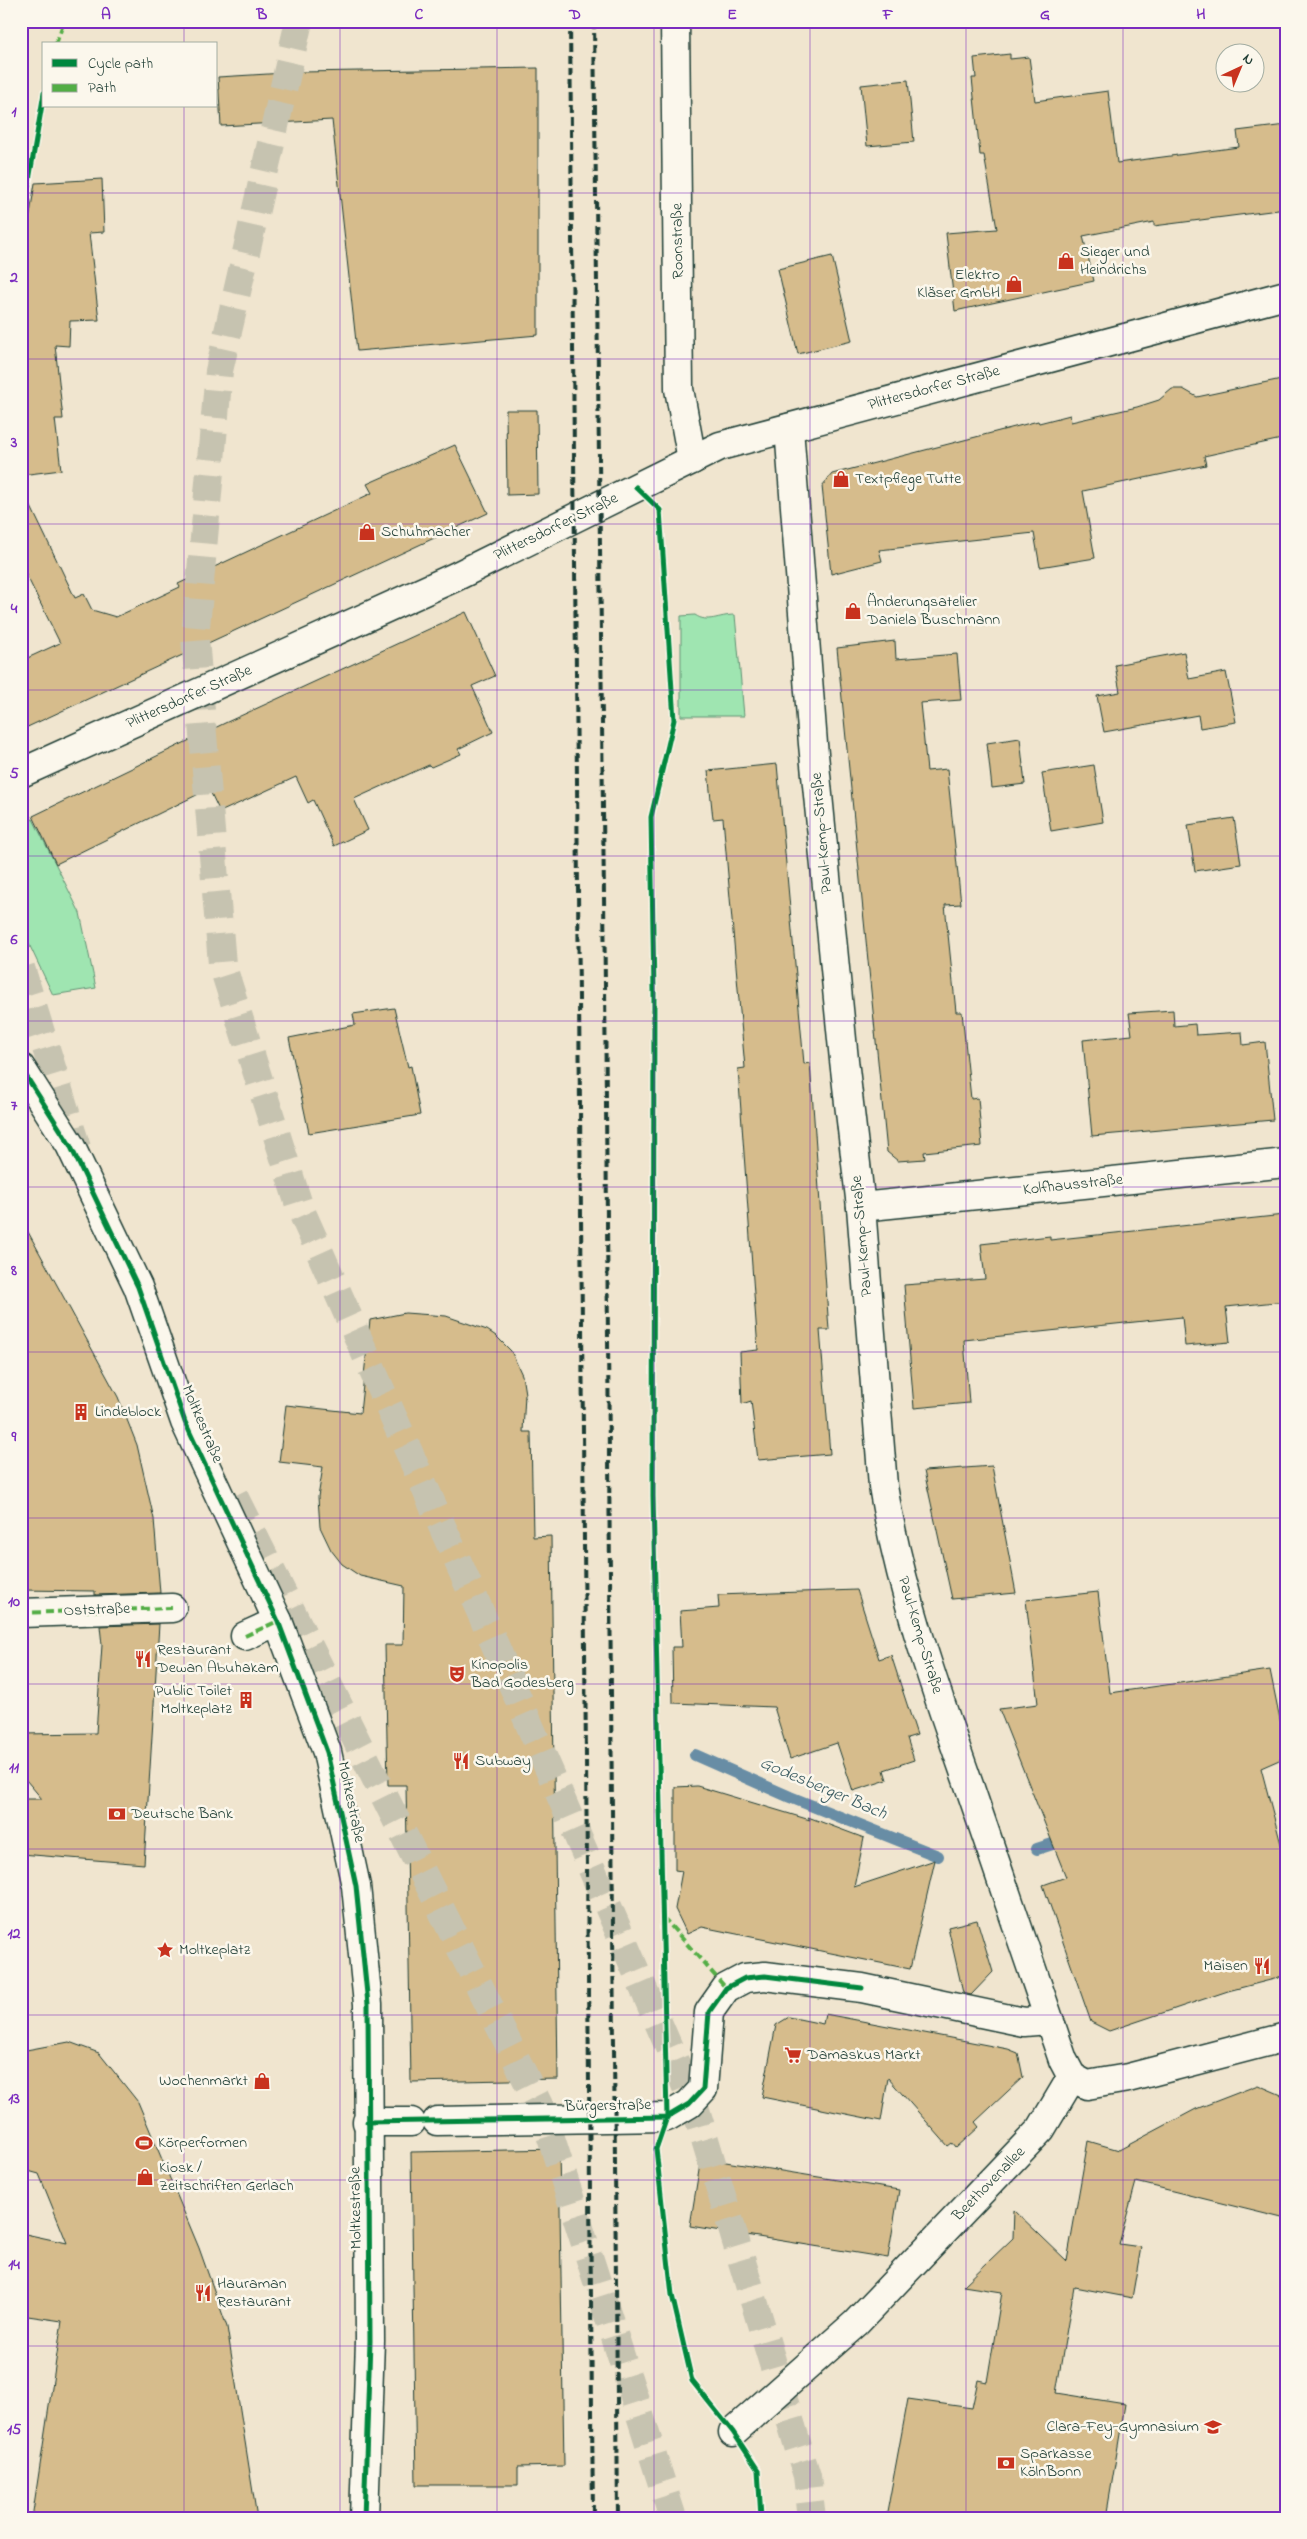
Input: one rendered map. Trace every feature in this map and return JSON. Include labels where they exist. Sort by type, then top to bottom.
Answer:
[{"type":"street","name":"Roonstraße","points":[[675,21],[679,389],[692,460]]},
{"type":"street","name":"Plittersdorfer Straße","points":[[21,773],[455,577],[720,446],[1286,295]]},
{"type":"street","name":"Paul-Kemp-Straße","points":[[789,428],[816,773],[842,1042],[861,1207],[883,1486],[898,1560],[925,1657],[1049,2020]]},
{"type":"street","name":"Moltkestraße","points":[[21,1068],[70,1145],[138,1287],[185,1422],[278,1621],[327,1752],[356,1886],[368,2004],[367,2122],[370,2341],[364,2518]]},
{"type":"street","name":"Kolfhausstraße","points":[[861,1207],[1286,1163]]},
{"type":"street","name":"Oststraße","points":[[21,1613],[172,1608]]},
{"type":"street","points":[[245,1636],[278,1621]]},
{"type":"street","name":"Bürgerstraße","points":[[367,2122],[667,2117],[689,2104],[703,2089],[709,2012],[726,1988],[745,1978],[766,1976],[862,1988],[1024,2022],[1049,2020]]},
{"type":"street","points":[[1049,2020],[1063,2060],[1072,2077],[1087,2084],[1128,2078],[1286,2037]]},
{"type":"street","name":"Beethovenallee","points":[[733,2432],[863,2316],[1041,2129],[1072,2077]]},
{"type":"green space","points":[[695,615],[700,618],[709,619],[735,615],[744,716],[681,716],[681,616]]},
{"type":"green space","points":[[33,819],[80,913],[96,988],[53,995],[21,927],[21,824]]},
{"type":"building","points":[[1010,54],[1010,59],[1029,57],[1035,101],[1108,91],[1117,163],[1239,147],[1237,131],[1286,125],[1286,209],[1154,226],[1154,222],[1083,236],[1094,281],[955,311],[946,233],[997,229],[984,155],[980,155],[972,78],[976,78],[974,58]]},
{"type":"building","points":[[538,68],[538,335],[357,351],[332,120],[221,126],[218,77],[302,72]]},
{"type":"building","points":[[908,80],[914,142],[867,146],[861,85]]},
{"type":"building","points":[[102,179],[104,232],[89,233],[99,320],[70,321],[69,346],[55,345],[63,419],[55,419],[61,470],[21,475],[21,270],[35,183]]},
{"type":"building","points":[[832,256],[852,341],[798,354],[778,269]]},
{"type":"building","points":[[1286,378],[1286,438],[1204,456],[1206,465],[1083,491],[1095,558],[1040,567],[1034,533],[879,550],[882,561],[831,574],[822,486],[832,474],[1038,421],[1039,423],[1070,415],[1071,422],[1137,407],[1159,400],[1172,389],[1183,389],[1197,397]]},
{"type":"building","points":[[506,410],[537,410],[538,494],[507,495]]},
{"type":"building","points":[[455,445],[488,513],[21,730],[21,661],[60,643],[21,564],[21,486],[75,598],[84,594],[92,610],[116,617],[180,587],[178,584],[372,493],[367,484]]},
{"type":"building","points":[[466,612],[495,676],[472,686],[493,732],[458,749],[461,754],[431,767],[429,765],[354,799],[368,830],[334,846],[313,800],[308,803],[296,777],[220,812],[209,789],[56,864],[33,816],[225,723]]},
{"type":"building","points":[[895,641],[896,659],[957,654],[961,700],[920,703],[927,771],[947,769],[961,904],[945,905],[956,1012],[962,1012],[971,1099],[978,1098],[982,1146],[924,1152],[925,1159],[898,1161],[887,1152],[837,648]]},
{"type":"building","points":[[1184,652],[1189,679],[1226,672],[1236,722],[1200,728],[1198,715],[1104,732],[1097,696],[1120,692],[1115,665]]},
{"type":"building","points":[[1020,738],[1025,784],[992,788],[987,743]]},
{"type":"building","points":[[777,764],[804,1064],[810,1063],[829,1330],[820,1330],[830,1454],[758,1460],[751,1401],[742,1404],[740,1352],[758,1350],[738,1069],[745,1068],[723,818],[713,819],[708,771]]},
{"type":"building","points":[[1094,765],[1103,822],[1051,831],[1042,773]]},
{"type":"building","points":[[1234,818],[1241,864],[1195,871],[1188,825]]},
{"type":"building","points":[[394,1008],[408,1067],[411,1066],[420,1115],[309,1133],[289,1038],[355,1025],[353,1014]]},
{"type":"building","points":[[1173,1010],[1174,1026],[1195,1024],[1196,1035],[1242,1032],[1243,1045],[1265,1042],[1273,1120],[1092,1136],[1083,1040],[1132,1035],[1129,1013]]},
{"type":"building","points":[[1284,1215],[1286,1301],[1226,1307],[1230,1342],[1185,1346],[1182,1317],[964,1340],[969,1403],[914,1408],[904,1285],[985,1279],[981,1244],[1050,1236],[1050,1240]]},
{"type":"building","name":"Lindeblock","points":[[21,1219],[118,1397],[137,1445],[154,1519],[160,1593],[95,1595],[95,1591],[21,1590]]},
{"type":"building","points":[[405,1313],[446,1316],[487,1330],[511,1351],[522,1375],[525,1394],[523,1432],[531,1432],[533,1537],[551,1536],[558,2079],[411,2082],[406,1785],[388,1785],[385,1645],[403,1645],[404,1586],[360,1576],[342,1564],[331,1550],[320,1527],[318,1497],[323,1467],[279,1462],[286,1405],[360,1413],[370,1320]]},
{"type":"building","points":[[992,1466],[1016,1593],[952,1599],[924,1471]]},
{"type":"building","points":[[857,1590],[879,1659],[891,1655],[917,1735],[907,1738],[914,1760],[884,1770],[887,1780],[853,1791],[837,1743],[790,1759],[774,1707],[673,1703],[672,1647],[682,1647],[680,1611],[719,1608],[718,1595]]},
{"type":"building","points":[[1098,1592],[1110,1693],[1270,1670],[1286,1749],[1286,1757],[1261,1768],[1286,1863],[1286,1976],[1228,1991],[1109,2031],[1091,2022],[1043,1885],[1066,1877],[999,1709],[1038,1704],[1026,1600]]},
{"type":"building","points":[[159,1624],[144,1864],[21,1854],[21,1799],[42,1799],[21,1774],[21,1734],[96,1733],[102,1645],[100,1626]]},
{"type":"building","points":[[697,1786],[810,1820],[808,1817],[864,1838],[854,1887],[935,1860],[910,1969],[702,1927],[687,1934],[675,1909],[682,1871],[675,1870],[675,1787]]},
{"type":"building","points":[[977,1920],[993,1972],[971,1995],[963,1993],[948,1927]]},
{"type":"building","points":[[825,2014],[1008,2049],[1018,2053],[1023,2077],[975,2122],[979,2127],[956,2148],[952,2143],[948,2146],[888,2078],[881,2121],[762,2097],[776,2025],[789,2017],[823,2024]]},
{"type":"building","points":[[69,2042],[99,2053],[138,2102],[199,2248],[227,2327],[257,2518],[32,2518],[62,2321],[21,2315],[21,2233],[67,2243],[39,2174],[21,2169],[21,2051]]},
{"type":"building","points":[[1258,2085],[1286,2097],[1286,2219],[1136,2182],[1119,2244],[1141,2247],[1132,2298],[1074,2287],[1056,2393],[1125,2404],[1106,2518],[886,2518],[908,2399],[972,2408],[978,2380],[987,2382],[1002,2292],[963,2286],[1013,2238],[1014,2210],[1067,2261],[1088,2141],[1119,2150],[1196,2109]]},
{"type":"building","points":[[559,2149],[564,2466],[518,2467],[518,2485],[416,2485],[411,2152]]},
{"type":"building","points":[[701,2158],[899,2190],[888,2258],[690,2226]]},
{"type":"waterway","name":"Godesberger Bach","points":[[695,1755],[790,1797],[938,1856]]},
{"type":"waterway","name":"Godesberger Bach","points":[[1037,1849],[1068,1839]]},
{"type":"tunnel","points":[[299,21],[219,371],[195,638],[222,964],[300,1208],[492,1638],[696,2110],[807,2476],[812,2518]]},
{"type":"tunnel","points":[[21,968],[77,1148]]},
{"type":"tunnel","points":[[234,1496],[543,2113],[673,2518]]},
{"type":"railway","points":[[570,21],[593,2518]]},
{"type":"railway","points":[[594,21],[605,985],[618,2518]]},
{"type":"marked path","points":[[57,42],[64,21]]},
{"type":"marked path","points":[[21,1613],[172,1608]]},
{"type":"marked path","points":[[245,1636],[278,1621]]},
{"type":"marked path","points":[[663,1917],[726,1988]]},
{"type":"cycle path","points":[[21,227],[42,105]]},
{"type":"cycle path","points":[[636,487],[660,510],[674,720],[651,817],[654,991],[653,1496],[667,2117],[656,2149],[672,2295],[692,2381],[733,2432],[758,2470],[761,2518]]},
{"type":"cycle path","points":[[21,1068],[70,1145],[138,1287],[185,1422],[278,1621],[327,1752],[356,1886],[368,2004],[370,2341],[364,2518]]},
{"type":"cycle path","points":[[367,2122],[667,2117],[689,2104],[703,2089],[709,2012],[726,1988],[745,1978],[765,1976],[862,1988]]},
{"type":"place","name":"Sieger und Heindrichs","points":[[1066,261]]},
{"type":"place","name":"Elektro Kläser GmbH","points":[[1014,284]]},
{"type":"place","name":"Textpflege Tutte","points":[[841,479]]},
{"type":"place","name":"Schuhmacher","points":[[367,532]]},
{"type":"place","name":"Änderungsatelier Daniela Buschmann","points":[[853,611]]},
{"type":"place","name":"Lindeblock","points":[[81,1412]]},
{"type":"place","name":"Restaurant Dewan Abuhakam","points":[[143,1659]]},
{"type":"place","name":"Kinopolis Bad Godesberg","points":[[457,1674]]},
{"type":"place","name":"Public Toilet Moltkeplatz","points":[[246,1700]]},
{"type":"place","name":"Subway","points":[[461,1761]]},
{"type":"place","name":"Deutsche Bank","points":[[117,1814]]},
{"type":"place","name":"Moltkeplatz","points":[[165,1950]]},
{"type":"place","name":"Maisen","points":[[1262,1966]]},
{"type":"place","name":"Damaskus Markt","points":[[793,2055]]},
{"type":"place","name":"Wochenmarkt","points":[[262,2081]]},
{"type":"place","name":"Körperformen","points":[[144,2143]]},
{"type":"place","name":"Kiosk / Zeitschriften Gerlach","points":[[145,2177]]},
{"type":"place","name":"Hauraman Restaurant","points":[[203,2293]]},
{"type":"place","name":"Clara-Fey-Gymnasium","points":[[1213,2427]]},
{"type":"place","name":"Sparkasse KölnBonn","points":[[1006,2463]]}]
